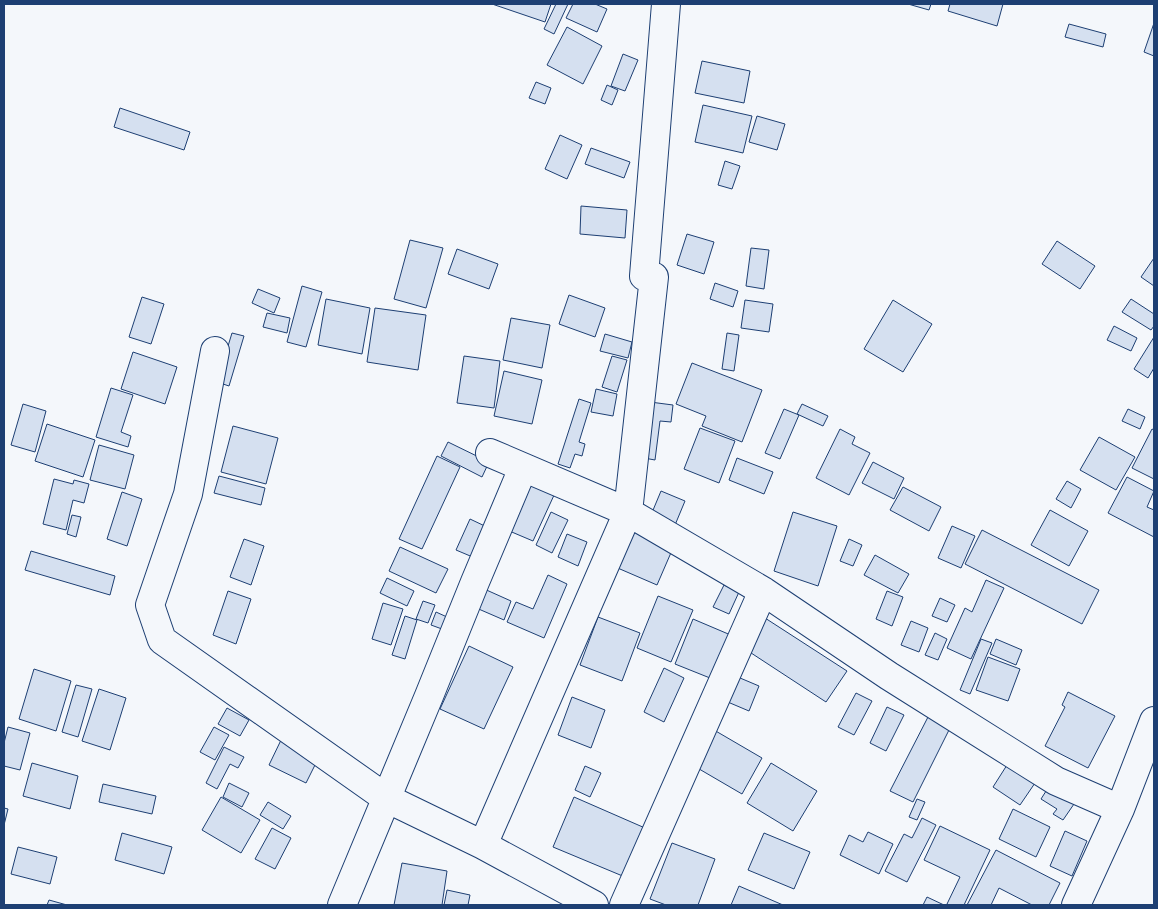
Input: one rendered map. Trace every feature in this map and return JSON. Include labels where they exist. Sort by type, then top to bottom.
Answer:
[{"type":"street","points":[[483,845],[628,512],[654,277],[644,276],[666,4]]},
{"type":"street","points":[[215,352],[188,494],[150,605],[162,640],[386,798],[483,845],[594,905]]},
{"type":"street","points":[[490,453],[628,512],[763,591],[889,676],[1056,781],[1120,809]]},
{"type":"street","points":[[342,905],[474,582],[523,468]]},
{"type":"street","points":[[624,905],[763,591]]},
{"type":"street","points":[[1076,905],[1120,809],[1154,721]]},
{"type":"building","points":[[492,4],[551,4],[545,22]]},
{"type":"building","points":[[556,4],[568,4],[554,34],[544,29]]},
{"type":"building","points":[[573,4],[595,4],[607,9],[597,32],[566,18]]},
{"type":"building","points":[[908,4],[931,4],[929,10]]},
{"type":"building","points":[[950,4],[1003,4],[997,26],[948,11]]},
{"type":"building","points":[[1154,23],[1154,56],[1144,52]]},
{"type":"building","points":[[1069,24],[1106,34],[1103,47],[1065,37]]},
{"type":"building","points":[[567,27],[602,46],[583,84],[547,65]]},
{"type":"building","points":[[623,54],[638,60],[625,91],[611,86]]},
{"type":"building","points":[[702,61],[750,71],[744,103],[695,93]]},
{"type":"building","points":[[536,82],[551,88],[545,104],[529,98]]},
{"type":"building","points":[[607,85],[618,90],[612,105],[601,100]]},
{"type":"building","points":[[703,105],[752,116],[743,153],[695,142]]},
{"type":"building","points":[[120,108],[190,132],[184,150],[114,127]]},
{"type":"building","points":[[757,116],[785,124],[777,150],[749,142]]},
{"type":"building","points":[[560,135],[582,145],[567,179],[545,169]]},
{"type":"building","points":[[591,148],[630,162],[624,178],[585,164]]},
{"type":"building","points":[[725,161],[740,166],[732,189],[718,185]]},
{"type":"building","points":[[581,206],[627,210],[625,238],[580,234]]},
{"type":"building","points":[[687,234],[714,242],[704,274],[677,265]]},
{"type":"building","points":[[410,240],[443,248],[426,308],[394,299]]},
{"type":"building","points":[[1057,241],[1095,266],[1080,289],[1042,264]]},
{"type":"building","points":[[751,248],[769,250],[764,289],[746,286]]},
{"type":"building","points":[[457,249],[498,264],[489,289],[448,274]]},
{"type":"building","points":[[1154,258],[1154,286],[1141,277]]},
{"type":"building","points":[[715,283],[738,291],[733,307],[710,299]]},
{"type":"building","points":[[302,286],[322,292],[306,347],[287,342]]},
{"type":"building","points":[[258,289],[280,298],[274,313],[252,303]]},
{"type":"building","points":[[569,295],[605,308],[595,337],[559,324]]},
{"type":"building","points":[[142,297],[164,304],[151,344],[129,337]]},
{"type":"building","points":[[326,299],[370,308],[362,354],[318,345]]},
{"type":"building","points":[[1131,299],[1154,314],[1154,326],[1151,330],[1122,312]]},
{"type":"building","points":[[745,300],[773,304],[769,332],[741,328]]},
{"type":"building","points":[[893,300],[932,324],[903,372],[864,349]]},
{"type":"building","points":[[375,308],[426,315],[418,370],[367,362]]},
{"type":"building","points":[[267,313],[290,318],[287,333],[263,327]]},
{"type":"building","points":[[511,318],[550,325],[542,368],[503,360]]},
{"type":"building","points":[[1114,326],[1137,338],[1131,351],[1107,340]]},
{"type":"building","points":[[232,333],[244,336],[229,386],[217,382]]},
{"type":"building","points":[[727,333],[739,335],[734,371],[722,369]]},
{"type":"building","points":[[605,334],[632,342],[628,358],[600,351]]},
{"type":"building","points":[[1154,337],[1154,368],[1148,378],[1134,369]]},
{"type":"building","points":[[133,352],[177,367],[165,404],[121,389]]},
{"type":"building","points":[[464,356],[500,361],[494,408],[457,403]]},
{"type":"building","points":[[612,356],[627,360],[617,392],[602,387]]},
{"type":"building","points":[[692,363],[762,390],[742,442],[702,426],[706,416],[676,404]]},
{"type":"building","points":[[504,371],[542,380],[532,424],[494,416]]},
{"type":"building","points":[[111,388],[133,395],[121,432],[131,436],[128,447],[96,437]]},
{"type":"building","points":[[596,389],[617,394],[613,416],[591,412]]},
{"type":"building","points":[[579,399],[591,403],[579,442],[585,444],[582,456],[575,454],[570,468],[558,464]]},
{"type":"building","points":[[650,402],[673,405],[671,422],[660,421],[655,460],[644,458]]},
{"type":"building","points":[[23,404],[46,411],[35,452],[11,445]]},
{"type":"building","points":[[802,404],[828,416],[823,426],[797,414]]},
{"type":"building","points":[[784,409],[799,415],[780,459],[765,453]]},
{"type":"building","points":[[1128,409],[1145,417],[1140,429],[1122,421]]},
{"type":"building","points":[[47,424],[95,440],[83,477],[35,461]]},
{"type":"building","points":[[233,426],[278,438],[266,484],[221,472]]},
{"type":"building","points":[[700,428],[735,441],[719,483],[684,469]]},
{"type":"building","points":[[840,429],[855,437],[852,444],[870,453],[849,495],[816,478]]},
{"type":"building","points":[[1152,429],[1154,430],[1154,479],[1132,468]]},
{"type":"building","points":[[1099,437],[1135,457],[1116,490],[1080,470]]},
{"type":"building","points":[[448,442],[489,462],[482,477],[441,456]]},
{"type":"building","points":[[99,445],[134,455],[125,489],[90,480]]},
{"type":"building","points":[[437,456],[460,467],[422,549],[399,539]]},
{"type":"building","points":[[737,458],[773,472],[764,494],[729,480]]},
{"type":"building","points":[[873,462],[904,478],[894,499],[862,483]]},
{"type":"building","points":[[219,476],[265,488],[261,505],[214,493]]},
{"type":"building","points":[[1127,477],[1154,491],[1147,507],[1154,510],[1154,537],[1108,513]]},
{"type":"building","points":[[54,479],[73,484],[74,480],[89,484],[84,503],[73,500],[66,530],[43,524]]},
{"type":"building","points":[[530,481],[555,493],[533,541],[507,530]]},
{"type":"building","points":[[1067,481],[1081,489],[1071,508],[1056,499]]},
{"type":"building","points":[[903,487],[941,507],[929,531],[890,510]]},
{"type":"building","points":[[661,491],[685,501],[675,525],[651,515]]},
{"type":"building","points":[[122,492],[142,499],[127,546],[107,539]]},
{"type":"building","points":[[1050,510],[1088,531],[1069,566],[1031,545]]},
{"type":"building","points":[[551,512],[568,520],[552,553],[536,545]]},
{"type":"building","points":[[793,512],[837,526],[818,586],[774,571]]},
{"type":"building","points":[[72,515],[81,517],[76,537],[67,534]]},
{"type":"building","points":[[470,519],[489,528],[475,558],[456,550]]},
{"type":"building","points":[[952,526],[975,536],[961,568],[938,558]]},
{"type":"building","points":[[629,529],[673,548],[657,585],[613,566]]},
{"type":"building","points":[[982,530],[1099,590],[1082,624],[965,564]]},
{"type":"building","points":[[567,534],[587,542],[578,566],[558,557]]},
{"type":"building","points":[[244,539],[264,546],[251,585],[230,577]]},
{"type":"building","points":[[849,539],[862,545],[853,566],[840,561]]},
{"type":"building","points":[[400,547],[448,569],[436,593],[389,571]]},
{"type":"building","points":[[31,551],[115,576],[110,595],[25,570]]},
{"type":"building","points":[[875,555],[909,574],[898,593],[864,575]]},
{"type":"building","points":[[548,575],[567,584],[544,638],[507,622],[516,602],[533,609]]},
{"type":"building","points":[[387,578],[414,591],[407,606],[380,593]]},
{"type":"building","points":[[986,580],[1004,588],[971,659],[947,648],[965,608],[972,612]]},
{"type":"building","points":[[724,585],[739,592],[729,614],[713,607]]},
{"type":"building","points":[[482,588],[511,601],[504,620],[474,607]]},
{"type":"building","points":[[228,591],[251,599],[236,644],[213,635]]},
{"type":"building","points":[[887,591],[903,597],[892,626],[876,619]]},
{"type":"building","points":[[658,596],[693,610],[671,662],[637,648]]},
{"type":"building","points":[[940,598],[955,605],[947,622],[932,616]]},
{"type":"building","points":[[423,601],[435,605],[428,623],[416,619]]},
{"type":"building","points":[[383,603],[403,609],[391,645],[372,639]]},
{"type":"building","points":[[436,612],[447,617],[442,629],[431,625]]},
{"type":"building","points":[[405,616],[417,620],[405,659],[392,655]]},
{"type":"building","points":[[598,617],[640,633],[622,681],[580,665]]},
{"type":"building","points":[[765,618],[847,671],[826,702],[745,649]]},
{"type":"building","points":[[693,619],[733,636],[715,680],[675,664]]},
{"type":"building","points":[[911,621],[928,628],[919,652],[901,645]]},
{"type":"building","points":[[935,633],[947,639],[938,660],[925,655]]},
{"type":"building","points":[[981,639],[992,643],[970,694],[960,690]]},
{"type":"building","points":[[996,639],[1022,650],[1016,665],[990,654]]},
{"type":"building","points":[[469,646],[513,667],[484,729],[440,709]]},
{"type":"building","points":[[988,657],[1020,669],[1008,701],[976,690]]},
{"type":"building","points":[[664,668],[684,678],[664,722],[644,712]]},
{"type":"building","points":[[34,669],[71,681],[56,731],[19,719]]},
{"type":"building","points":[[733,675],[759,686],[749,711],[723,700]]},
{"type":"building","points":[[76,685],[92,689],[78,737],[62,732]]},
{"type":"building","points":[[99,689],[126,698],[110,750],[82,741]]},
{"type":"building","points":[[1068,692],[1115,716],[1088,768],[1045,746],[1065,707],[1062,705]]},
{"type":"building","points":[[856,693],[872,701],[854,735],[838,727]]},
{"type":"building","points":[[572,697],[605,710],[591,748],[558,735]]},
{"type":"building","points":[[887,707],[904,715],[886,751],[870,743]]},
{"type":"building","points":[[227,708],[249,720],[240,736],[218,724]]},
{"type":"building","points":[[928,717],[950,728],[913,802],[890,791]]},
{"type":"building","points":[[8,727],[30,733],[20,770],[4,766],[4,743]]},
{"type":"building","points":[[214,727],[229,735],[215,760],[200,752]]},
{"type":"building","points":[[714,730],[762,758],[742,794],[694,766]]},
{"type":"building","points":[[282,738],[319,757],[306,783],[269,765]]},
{"type":"building","points":[[224,747],[244,757],[238,768],[230,764],[217,789],[206,783]]},
{"type":"building","points":[[32,763],[78,776],[70,809],[23,796]]},
{"type":"building","points":[[771,763],[817,791],[793,831],[747,803]]},
{"type":"building","points":[[1007,765],[1035,783],[1020,805],[993,787]]},
{"type":"building","points":[[585,766],[601,773],[590,797],[575,790]]},
{"type":"building","points":[[229,783],[249,793],[242,807],[223,797]]},
{"type":"building","points":[[103,784],[156,796],[152,814],[99,802]]},
{"type":"building","points":[[1048,788],[1074,804],[1063,820],[1053,814],[1057,809],[1041,799]]},
{"type":"building","points":[[221,797],[260,820],[241,853],[202,830]]},
{"type":"building","points":[[574,797],[645,828],[625,877],[553,847]]},
{"type":"building","points":[[917,799],[925,802],[917,820],[909,817]]},
{"type":"building","points":[[268,802],[291,816],[283,829],[260,815]]},
{"type":"building","points":[[4,808],[8,809],[4,825]]},
{"type":"building","points":[[1013,809],[1050,827],[1036,857],[999,839]]},
{"type":"building","points":[[922,818],[936,825],[907,882],[885,871],[904,834],[912,838]]},
{"type":"building","points":[[940,826],[990,850],[964,905],[947,904],[960,877],[924,860]]},
{"type":"building","points":[[272,828],[291,838],[275,869],[255,859]]},
{"type":"building","points":[[1065,831],[1087,841],[1072,876],[1050,866]]},
{"type":"building","points":[[868,832],[893,844],[879,874],[840,855],[849,835],[863,842]]},
{"type":"building","points":[[122,833],[172,847],[164,874],[115,860]]},
{"type":"building","points":[[764,833],[810,852],[794,889],[748,870]]},
{"type":"building","points":[[672,843],[715,859],[698,905],[666,905],[650,899]]},
{"type":"building","points":[[18,847],[57,857],[50,884],[11,874]]},
{"type":"building","points":[[996,850],[1060,883],[1049,905],[1032,905],[999,888],[991,905],[967,905]]},
{"type":"building","points":[[402,863],[447,871],[442,905],[394,905]]},
{"type":"building","points":[[739,886],[783,905],[731,905]]},
{"type":"building","points":[[447,890],[470,895],[468,905],[444,905]]},
{"type":"building","points":[[927,897],[944,905],[923,905]]},
{"type":"building","points":[[49,900],[67,905],[47,905]]}]
